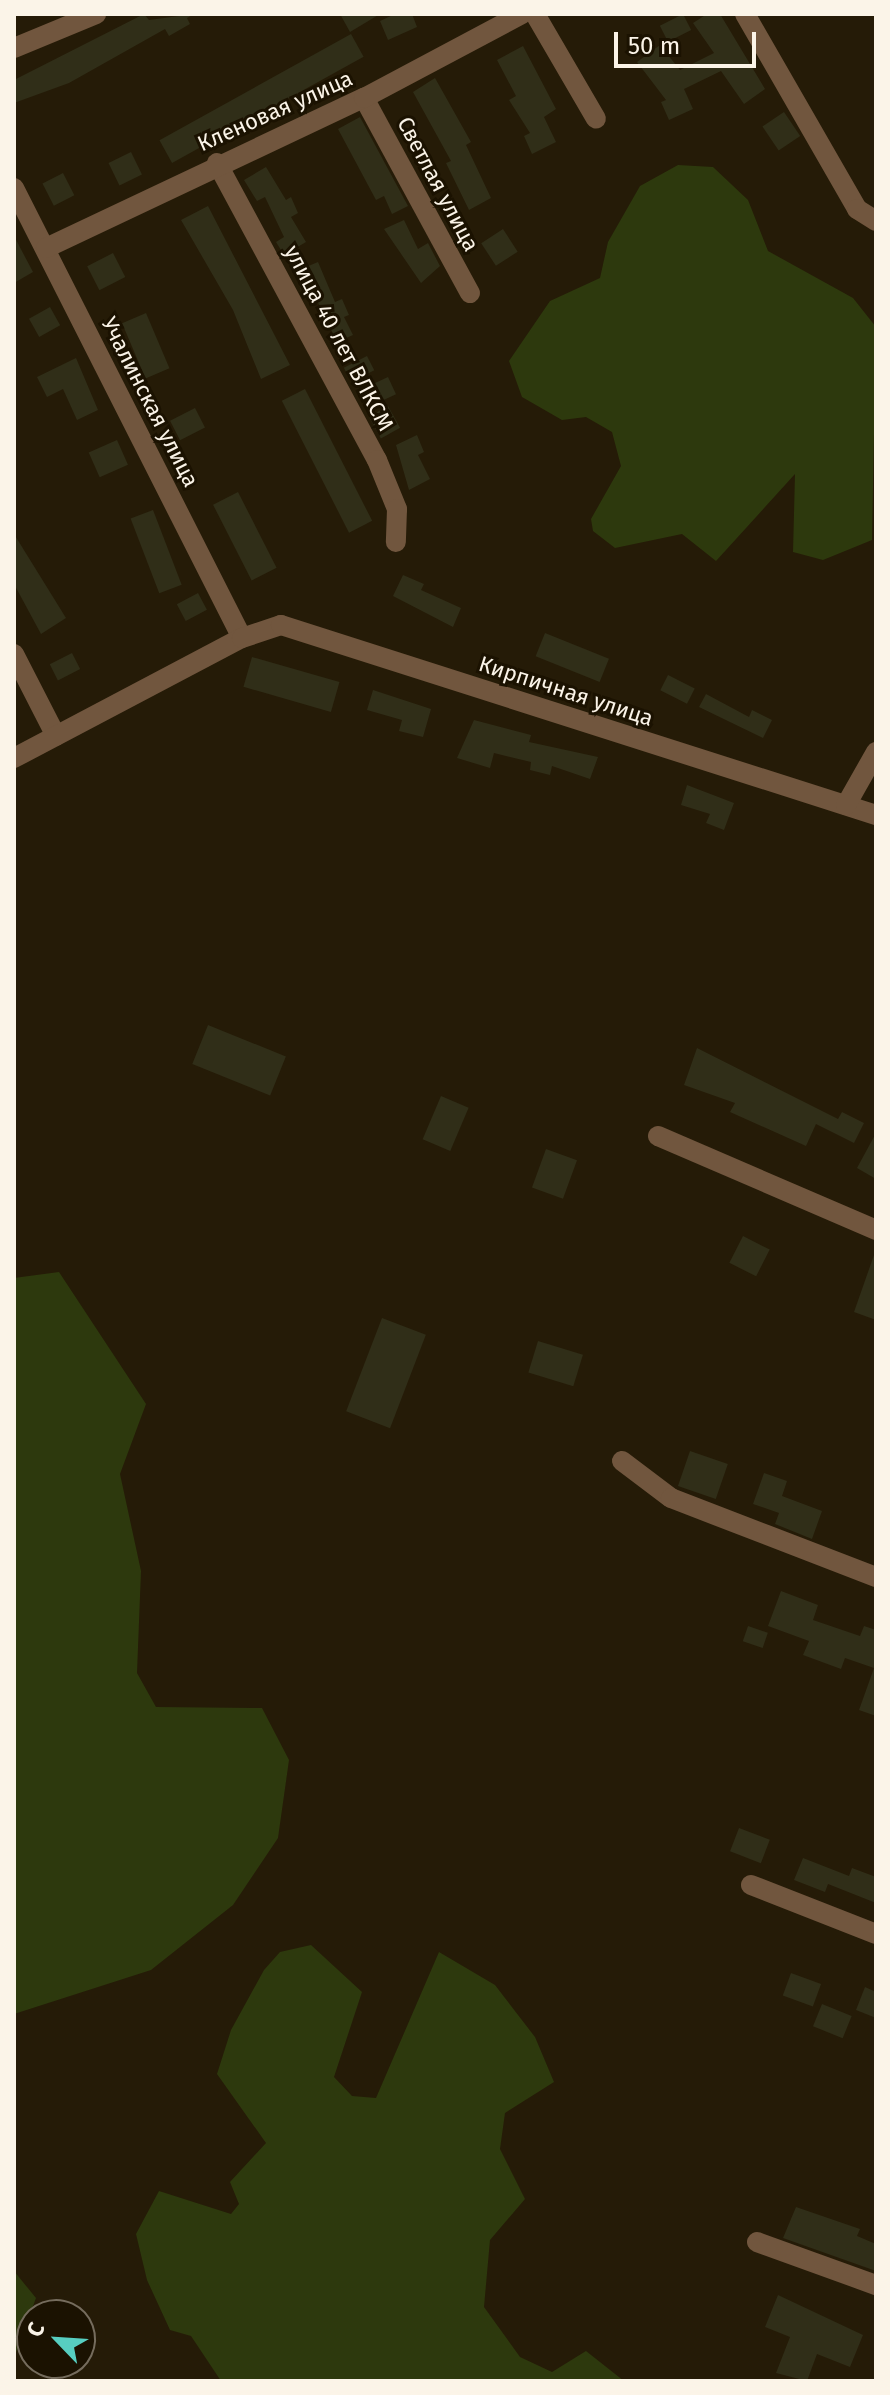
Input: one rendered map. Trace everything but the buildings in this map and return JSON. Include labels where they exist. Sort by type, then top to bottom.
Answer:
[{"type":"street","points":[[14,48],[96,14]]},
{"type":"street","name":"Кленовая улица","points":[[46,248],[217,163],[364,98],[522,14]]},
{"type":"street","points":[[535,14],[596,119]]},
{"type":"street","points":[[745,14],[857,209],[876,221]]},
{"type":"street","name":"Светлая улица","points":[[364,98],[470,293]]},
{"type":"street","name":"улица 40 лет ВЛКСМ","points":[[217,163],[377,460],[397,509],[396,542]]},
{"type":"street","name":"Учалинская улица","points":[[14,188],[242,638]]},
{"type":"street","name":"Кирпичная улица","points":[[14,758],[242,638],[281,625],[876,815]]},
{"type":"street","points":[[14,654],[56,736]]},
{"type":"street","points":[[846,805],[876,752]]},
{"type":"street","points":[[658,1136],[876,1230]]},
{"type":"street","points":[[622,1461],[671,1498],[876,1577]]},
{"type":"street","points":[[751,1885],[876,1934]]},
{"type":"street","points":[[757,2242],[876,2285]]},
{"type":"shaded area","points":[[678,165],[713,167],[748,200],[768,251],[853,298],[876,327],[872,540],[823,560],[793,552],[795,474],[716,561],[682,534],[615,548],[593,531],[591,519],[621,466],[612,432],[586,417],[562,420],[522,397],[509,361],[550,301],[600,278],[608,242],[640,186]]},
{"type":"shaded area","points":[[59,1272],[146,1404],[120,1474],[141,1571],[137,1673],[156,1707],[262,1708],[289,1760],[278,1838],[233,1905],[151,1970],[14,2014],[14,1278]]},
{"type":"shaded area","points":[[311,1945],[362,1992],[334,2077],[352,2096],[376,2098],[439,1952],[495,1985],[535,2037],[554,2082],[505,2113],[500,2149],[525,2199],[490,2240],[484,2307],[520,2357],[552,2372],[586,2351],[624,2381],[221,2381],[191,2336],[170,2330],[147,2280],[136,2234],[159,2191],[231,2214],[239,2204],[230,2182],[266,2143],[217,2074],[231,2030],[264,1970],[280,1952]]},
{"type":"shaded area","points":[[14,2271],[36,2298],[16,2299],[14,2358]]}]
